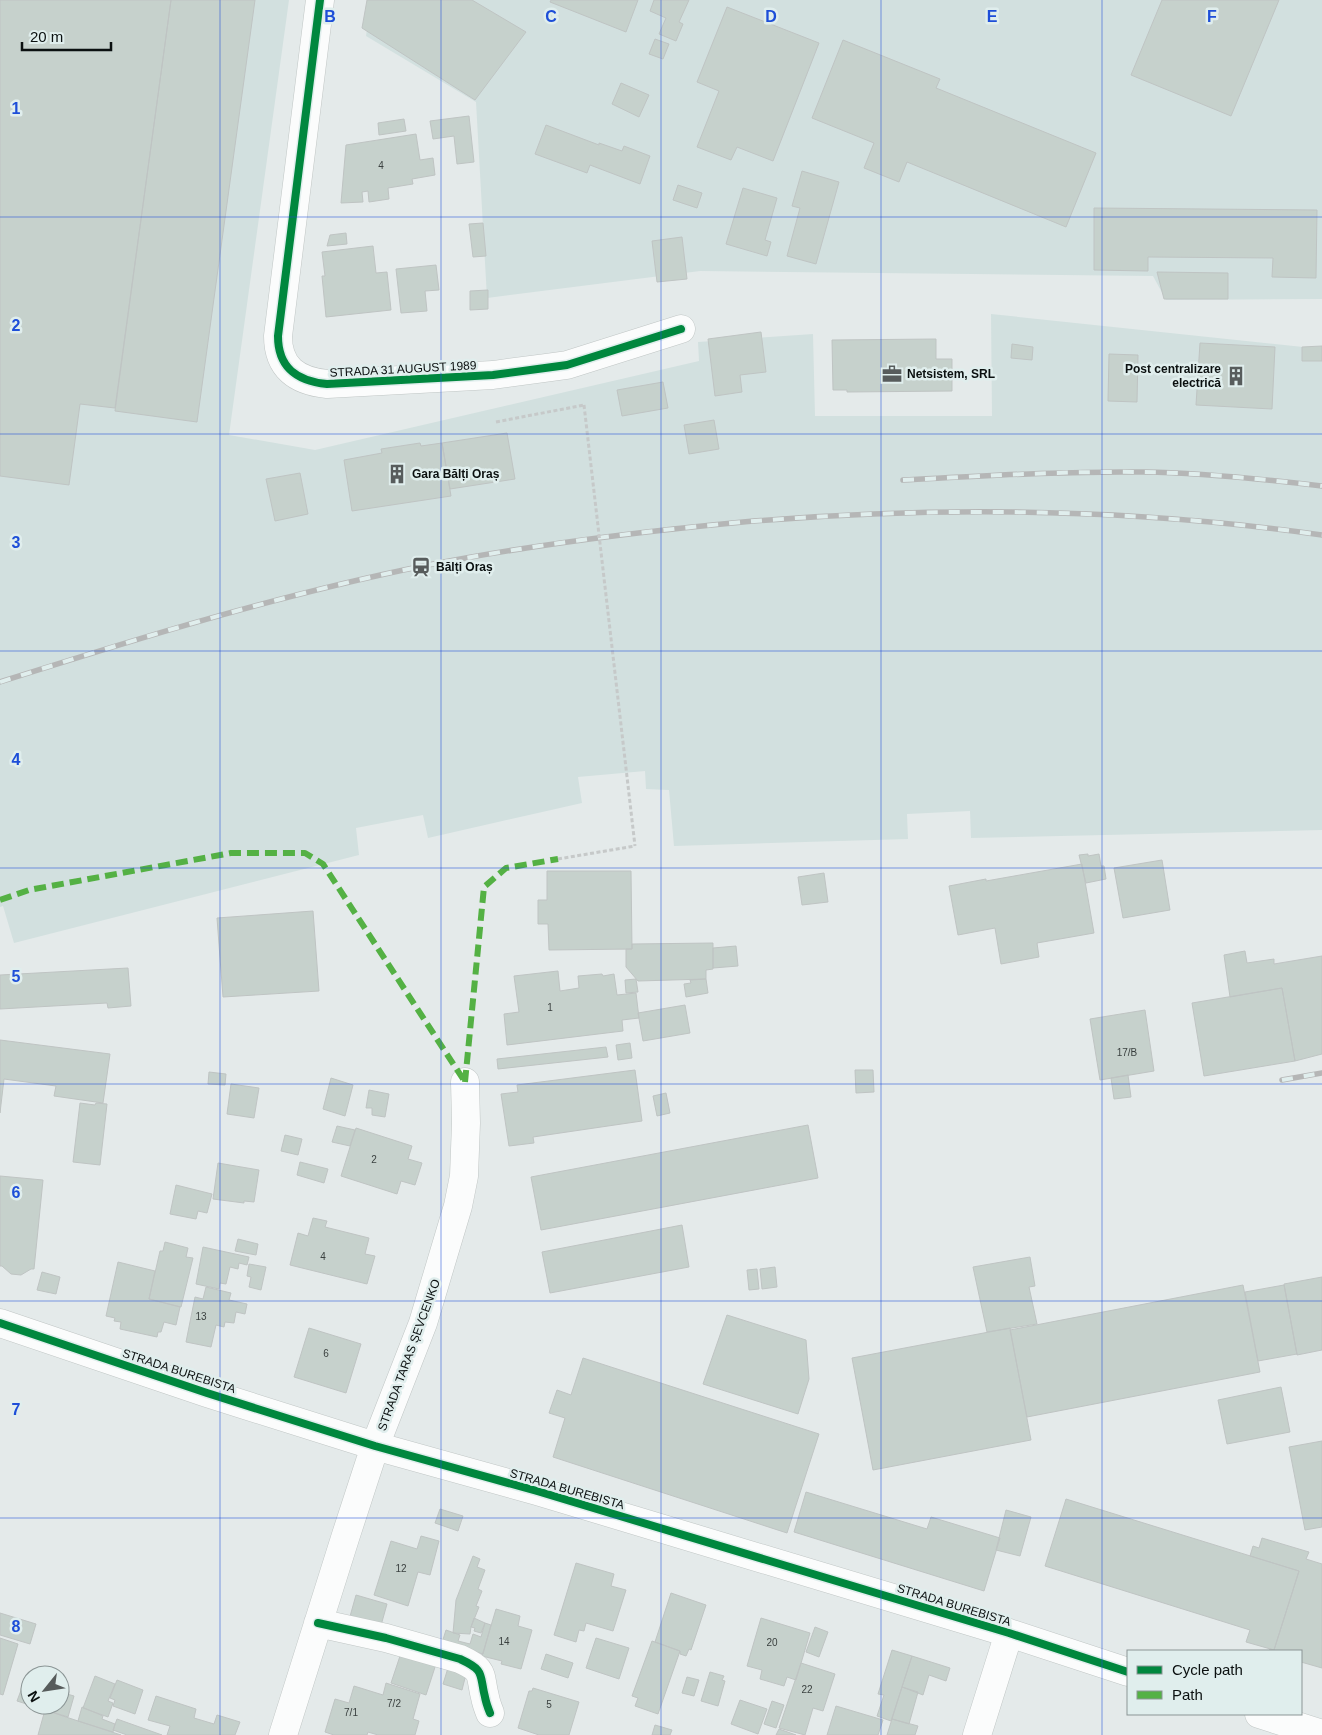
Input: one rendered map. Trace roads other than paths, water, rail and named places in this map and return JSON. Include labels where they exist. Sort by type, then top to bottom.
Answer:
[{"type":"street","name":"STRADA 31 AUGUST 1989","points":[[320,0],[278,336],[280,356],[286,366],[306,380],[327,384],[493,375],[567,364],[681,329]]},
{"type":"street","name":"STRADA TARAS ȘEVCENKO","points":[[283,1735],[375,1446],[423,1323],[458,1206],[464,1176],[466,1123],[464,1082]]},
{"type":"street","name":"STRADA BUREBISTA","points":[[0,1323],[207,1393],[375,1446],[537,1491],[1009,1633],[1127,1672]]},
{"type":"street","points":[[318,1622],[386,1638],[472,1664],[480,1671],[484,1696],[490,1713]]},
{"type":"street","points":[[977,1735],[1009,1633]]},
{"type":"street","points":[[1262,1715],[1322,1734]]},
{"type":"railway","points":[[903,480],[1053,473],[1143,472],[1233,477],[1322,486]]},
{"type":"railway","points":[[0,682],[210,618],[316,590],[423,566],[503,552],[663,530],[743,522],[888,513],[1033,512],[1178,519],[1322,535]]},
{"type":"railway","points":[[1282,1080],[1322,1073]]},
{"type":"place","name":"Netsistem, SRL","points":[[892,374]]},
{"type":"place","name":"Post centralizare electrică","points":[[1236,376]]},
{"type":"place","name":"Gara Bălți Oraș","points":[[397,474]]},
{"type":"place","name":"Bălți Oraș","points":[[421,567]]}]
